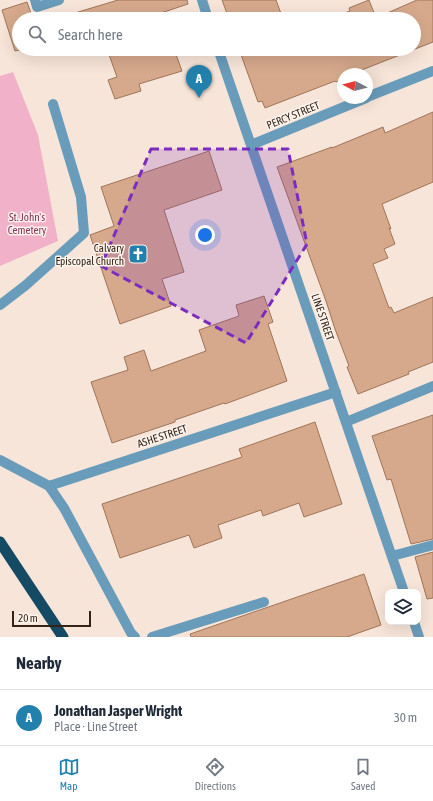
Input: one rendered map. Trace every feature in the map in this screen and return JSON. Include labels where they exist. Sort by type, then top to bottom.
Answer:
[{"type":"highway","points":[[0,542],[63,637]]},
{"type":"street","points":[[35,0],[37,7],[59,0]]},
{"type":"street","points":[[202,0],[206,12]]},
{"type":"street","name":"LINE STREET","points":[[220,56],[403,589]]},
{"type":"street","name":"PERCY STREET","points":[[373,95],[433,71]]},
{"type":"street","points":[[0,305],[26,285],[84,233],[81,197],[53,104]]},
{"type":"street","name":"PERCY STREET","points":[[251,145],[351,104]]},
{"type":"street","points":[[346,422],[433,386]]},
{"type":"street","name":"ASHE STREET","points":[[49,486],[336,392]]},
{"type":"street","points":[[0,460],[49,486],[64,508],[135,637]]},
{"type":"street","points":[[392,556],[433,545]]},
{"type":"street","points":[[152,637],[264,602]]},
{"type":"street","points":[[415,625],[419,637]]},
{"type":"highlighted area","points":[[151,149],[288,149],[307,244],[246,343],[101,266]]},
{"type":"green space","name":"St. John's Cemetery","points":[[13,72],[38,135],[58,241],[0,266],[0,76]]},
{"type":"building","points":[[118,0],[187,0],[188,4],[164,12],[78,12]]},
{"type":"building","points":[[222,0],[276,0],[280,12],[226,12]]},
{"type":"building","points":[[369,0],[374,12],[347,12],[350,11],[349,8]]},
{"type":"building","points":[[417,0],[433,0],[433,42],[421,47],[421,12],[390,12]]},
{"type":"building","points":[[27,2],[31,12],[12,12],[12,42],[2,10]]},
{"type":"building","points":[[110,56],[177,56],[182,71],[139,84],[141,91],[115,99],[108,80],[117,77]]},
{"type":"building","points":[[242,56],[397,56],[367,68],[337,68],[337,82],[335,81],[265,108],[262,101],[258,102]]},
{"type":"building","points":[[433,112],[433,182],[382,204],[395,244],[384,249],[388,258],[373,264],[389,308],[391,307],[394,313],[433,297],[433,362],[408,372],[409,374],[358,394],[347,367],[349,366],[277,167],[332,148],[383,127],[385,133]]},
{"type":"building","name":"Calvary Episcopal Church","points":[[209,151],[222,190],[164,210],[184,272],[162,279],[171,306],[120,324],[90,235],[114,226],[101,187]]},
{"type":"building","points":[[264,296],[273,322],[268,324],[287,381],[225,404],[224,403],[175,420],[175,422],[112,443],[91,382],[128,370],[124,357],[144,350],[151,371],[206,351],[199,330],[239,316],[236,305]]},
{"type":"building","points":[[433,415],[433,539],[411,544],[391,479],[387,480],[372,436]]},
{"type":"building","points":[[315,422],[342,504],[304,517],[299,503],[263,516],[261,510],[218,525],[222,538],[194,548],[189,535],[120,558],[102,504],[242,457],[239,449]]},
{"type":"building","points":[[433,552],[433,598],[427,599],[415,557]]},
{"type":"building","points":[[364,574],[381,625],[347,637],[191,637],[190,634]]},
{"type":"place","name":"Jonathan Jasper Wright","points":[[199,98]]},
{"type":"place","name":"Calvary Episcopal Church","points":[[138,254]]}]
